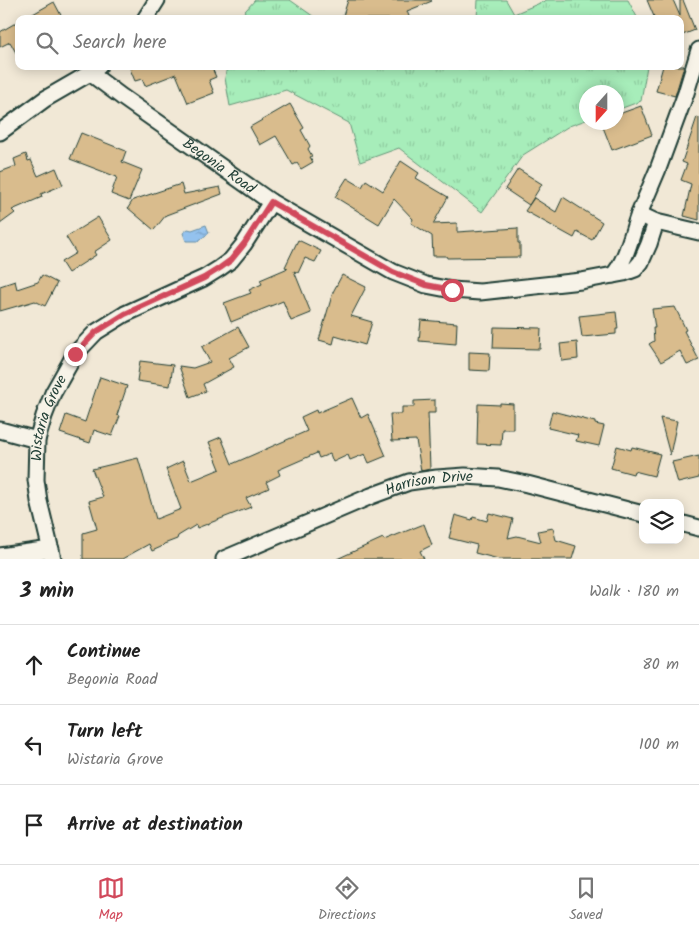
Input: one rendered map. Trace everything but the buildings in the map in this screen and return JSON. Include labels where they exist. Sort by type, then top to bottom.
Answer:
[{"type":"street","points":[[148,15],[157,0]]},
{"type":"street","points":[[613,275],[623,258],[668,144],[699,50]]},
{"type":"street","points":[[0,132],[45,99],[94,70]]},
{"type":"street","name":"Begonia Road","points":[[94,70],[122,97],[271,202],[393,272],[426,285],[452,290],[480,292],[599,279],[629,272],[635,269],[641,262],[656,222]]},
{"type":"street","name":"Wistaria Grove","points":[[52,554],[39,501],[36,480],[37,440],[53,393],[75,354],[96,332],[125,314],[204,278],[231,260],[244,244],[271,202]]},
{"type":"street","points":[[639,214],[656,222],[699,232]]},
{"type":"street","points":[[0,430],[37,440]]},
{"type":"street","name":"Harrison Drive","points":[[224,559],[371,496],[409,482],[437,478],[465,476],[498,478],[639,513]]},
{"type":"street","points":[[684,525],[699,528]]},
{"type":"street","points":[[0,556],[52,554]]},
{"type":"green space","points":[[255,0],[290,0],[311,15],[242,15]]},
{"type":"green space","points":[[478,0],[506,0],[514,14],[547,0],[628,0],[636,15],[477,15]]},
{"type":"green space","points":[[226,70],[646,70],[641,101],[624,107],[624,85],[579,85],[579,122],[569,126],[523,155],[482,212],[399,148],[360,162],[349,123],[286,90],[230,106],[225,78]]},
{"type":"water","points":[[206,225],[209,233],[198,241],[186,241],[183,233],[188,229],[192,230]]},
{"type":"route","points":[[75,354],[96,332],[125,314],[204,278],[231,260],[244,244],[271,202],[393,272],[426,285],[452,290]]}]
